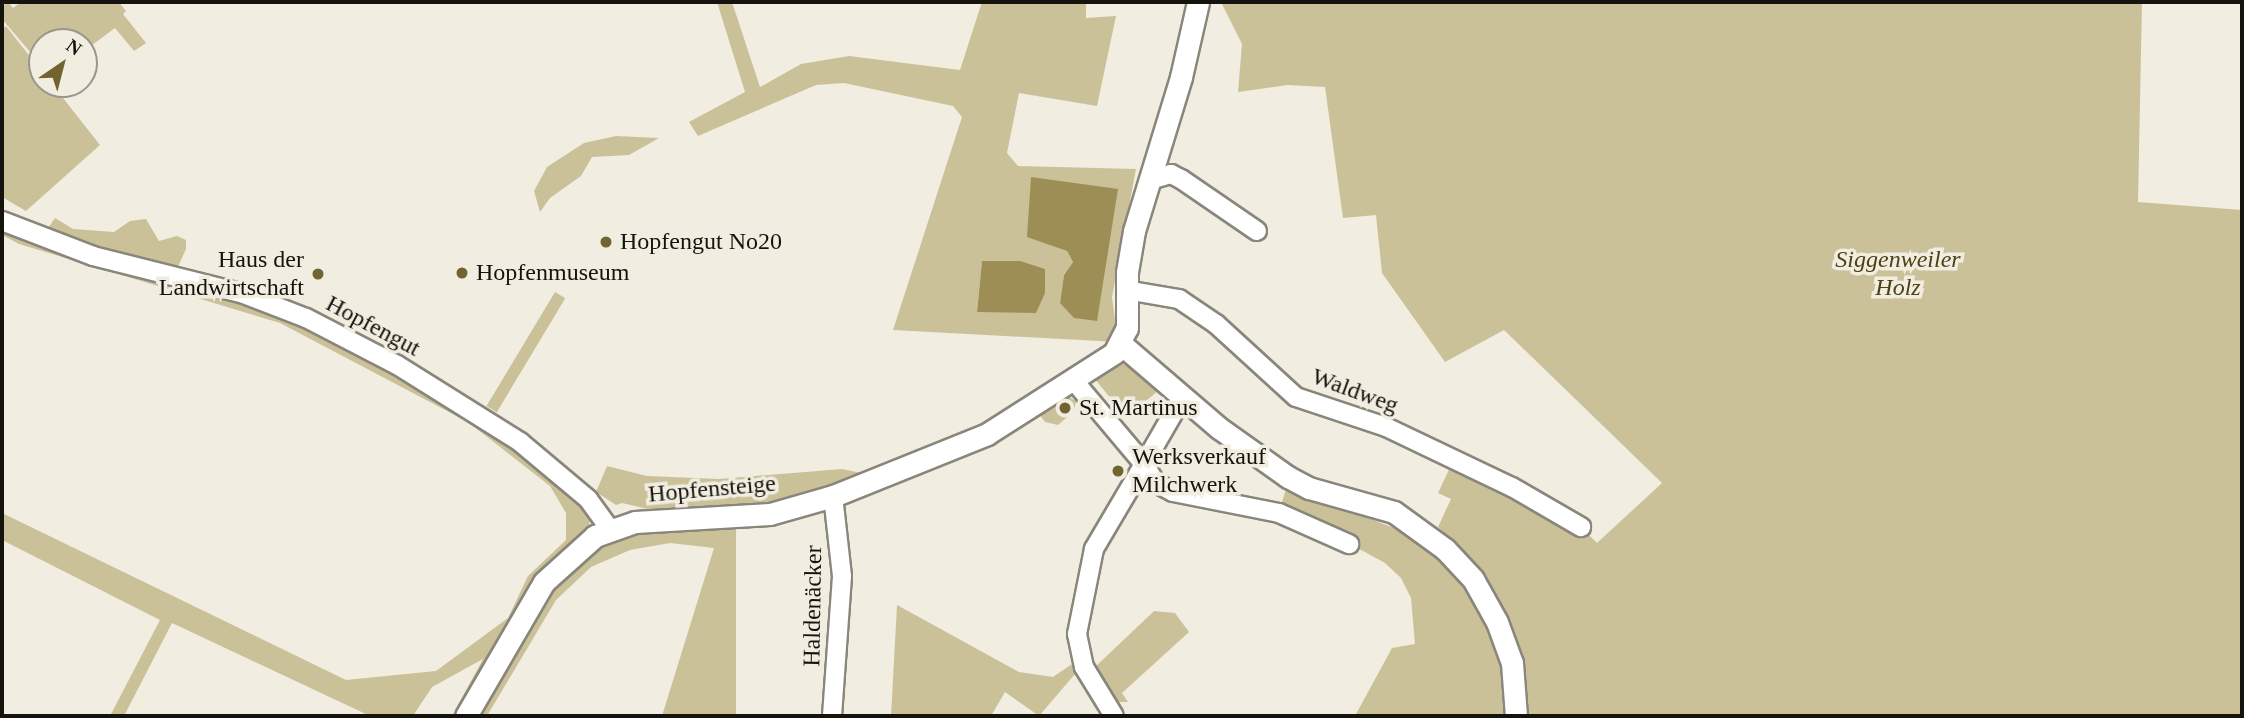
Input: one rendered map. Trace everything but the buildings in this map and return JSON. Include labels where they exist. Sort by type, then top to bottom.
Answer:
[{"type":"street","points":[[1198,2],[1181,77],[1134,231],[1126,290],[1127,328],[1121,344],[1182,398],[1301,485],[1394,512],[1445,549],[1473,579],[1497,622],[1512,663],[1516,716]]},
{"type":"street","points":[[1150,180],[1171,174],[1257,231]]},
{"type":"street","name":"Hopfengut","points":[[2,221],[93,256],[263,300],[306,318],[397,365],[520,442],[588,499],[611,529]]},
{"type":"street","name":"Waldweg","points":[[1126,290],[1179,299],[1216,324],[1296,397],[1386,427],[1512,487],[1581,527]]},
{"type":"street","name":"Hopfensteige","points":[[466,716],[544,582],[584,543],[611,529],[635,522],[770,514],[833,496],[987,434],[1074,381],[1121,344]]},
{"type":"street","points":[[1074,381],[1144,464],[1156,483],[1173,492],[1279,513],[1349,544]]},
{"type":"street","points":[[1114,716],[1084,667],[1077,634],[1094,549],[1182,398]]},
{"type":"street","name":"Haldenäcker","points":[[832,716],[842,576],[833,496]]},
{"type":"green space","points":[[8,2],[13,8],[21,2],[119,2],[126,11],[123,14],[146,43],[134,51],[115,28],[98,41],[98,28],[28,28],[28,50],[2,19],[2,7]]},
{"type":"green space","points":[[717,2],[732,2],[760,87],[801,64],[849,56],[960,70],[982,2],[1086,2],[1086,18],[1116,16],[1097,106],[1019,93],[1007,153],[1018,166],[1136,169],[1112,297],[1118,342],[893,330],[962,117],[953,106],[844,83],[816,85],[698,136],[689,122],[745,92]],"holes":[[[1118,190],[1060,304],[1064,275],[1073,262],[1067,251],[1027,236]],[[1020,261],[1036,313],[977,311],[982,262]]]},
{"type":"green space","name":"Siggenweiler Holz","points":[[1221,2],[2142,2],[2138,202],[2242,210],[2242,716],[1525,716],[1528,698],[1509,620],[1475,562],[1438,527],[1451,499],[1438,493],[1454,459],[1581,527],[1597,543],[1662,483],[1504,330],[1445,362],[1382,273],[1376,215],[1343,218],[1325,87],[1288,85],[1238,92],[1242,44]]},
{"type":"green space","points":[[6,26],[28,54],[28,98],[63,98],[100,145],[26,211],[2,197],[2,30]]},
{"type":"green space","points":[[616,136],[659,138],[629,155],[592,157],[581,176],[550,198],[540,212],[534,191],[547,167],[584,143]]},
{"type":"green space","points":[[55,218],[73,229],[114,232],[130,221],[146,219],[159,241],[177,236],[186,240],[186,249],[176,271],[44,234]]},
{"type":"green space","points":[[2,224],[273,307],[483,421],[583,503],[590,519],[588,534],[459,716],[452,716],[483,659],[432,687],[413,716],[370,716],[172,623],[124,716],[110,716],[160,620],[2,540],[2,513],[346,680],[436,671],[508,618],[528,576],[566,540],[566,513],[550,486],[468,422],[280,323],[19,244],[2,235]]},
{"type":"green space","points":[[555,292],[565,298],[497,412],[486,406]]},
{"type":"green space","points":[[1115,362],[1135,368],[1158,391],[1126,417],[1094,378]]},
{"type":"green space","points":[[1067,396],[1076,401],[1074,411],[1058,425],[1045,422],[1040,415]]},
{"type":"green space","points":[[607,466],[647,476],[719,479],[842,469],[861,473],[779,503],[736,511],[648,509],[622,503],[616,505],[596,492]]},
{"type":"green space","points":[[1287,485],[1396,529],[1427,548],[1449,570],[1484,614],[1501,656],[1508,716],[1355,716],[1392,648],[1415,644],[1411,598],[1401,578],[1385,563],[1330,533],[1279,513]]},
{"type":"green space","points":[[736,522],[736,716],[662,716],[714,548],[670,543],[630,550],[591,567],[556,600],[487,716],[474,716],[527,624],[567,567],[619,533]]},
{"type":"green space","points":[[897,605],[1019,672],[1053,677],[1075,662],[1081,667],[1039,716],[1005,692],[991,716],[891,716]]},
{"type":"green space","points":[[1154,611],[1175,613],[1189,632],[1122,693],[1128,702],[1113,702],[1092,670]]},
{"type":"shaded area","points":[[1031,177],[1118,189],[1097,321],[1074,318],[1060,303],[1064,275],[1073,262],[1067,251],[1027,237]]},
{"type":"shaded area","points":[[982,261],[1020,261],[1045,269],[1045,293],[1036,313],[977,312]]},
{"type":"place","name":"Hopfengut No20","points":[[606,242]]},
{"type":"place","name":"Hopfenmuseum","points":[[462,273]]},
{"type":"place","name":"Haus der Landwirtschaft","points":[[318,274]]},
{"type":"place","name":"St. Martinus","points":[[1065,408]]},
{"type":"place","name":"Werksverkauf Milchwerk","points":[[1118,471]]}]
